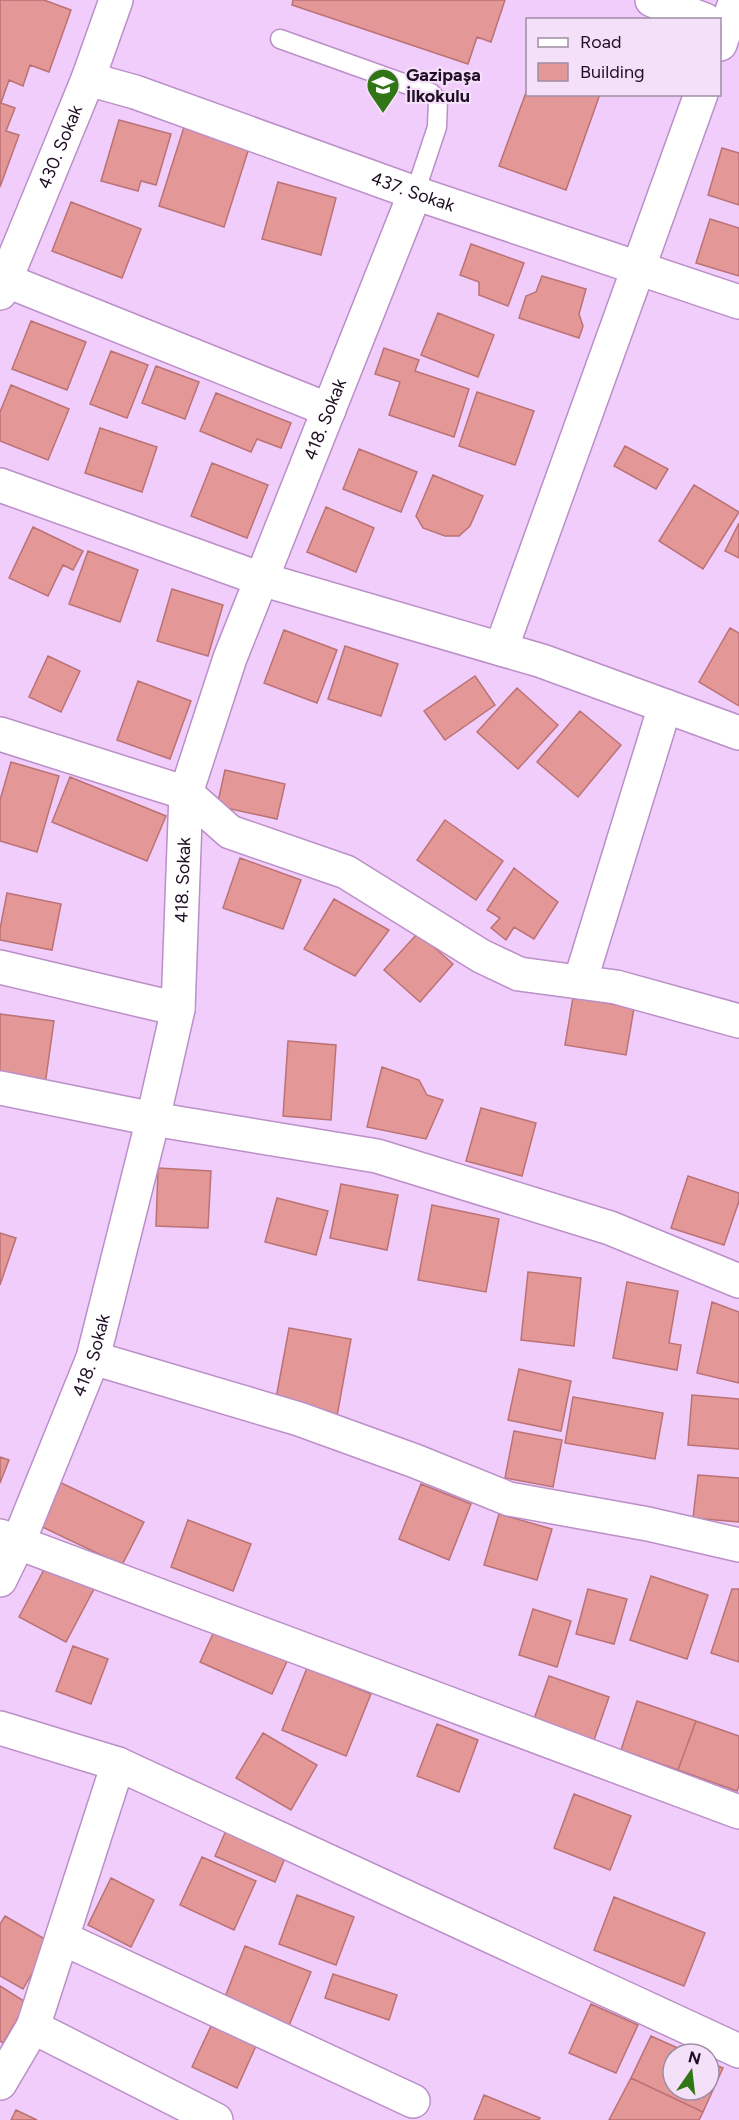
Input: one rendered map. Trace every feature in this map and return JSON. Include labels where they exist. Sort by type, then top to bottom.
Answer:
[{"type":"street","name":"430. Sokak","points":[[3,287],[88,79],[116,0]]},
{"type":"street","points":[[652,0],[706,18]]},
{"type":"street","name":"437. Sokak","points":[[88,79],[135,92],[415,193],[739,302]]},
{"type":"street","points":[[501,649],[700,96]]},
{"type":"street","name":"418. Sokak","points":[[0,1580],[9,1539],[93,1358],[153,1119],[178,1009],[186,793],[230,658],[415,193]]},
{"type":"street","points":[[3,287],[329,410]]},
{"type":"street","points":[[0,485],[261,579],[542,661],[739,733]]},
{"type":"street","points":[[580,982],[665,706]]},
{"type":"street","points":[[0,734],[186,793],[231,832],[346,872],[481,956],[519,974],[616,987],[739,1021]]},
{"type":"street","points":[[0,967],[178,1009]]},
{"type":"street","points":[[0,1088],[153,1119],[377,1156],[610,1228],[739,1281]]},
{"type":"street","points":[[93,1358],[299,1419],[415,1461],[509,1499],[648,1524],[739,1545]]},
{"type":"street","points":[[9,1539],[739,1812]]},
{"type":"street","points":[[0,1728],[118,1764],[739,2051]]},
{"type":"street","points":[[0,2083],[33,2027],[118,1764]]},
{"type":"street","points":[[62,1938],[413,2101]]},
{"type":"street","points":[[33,2027],[216,2120]]},
{"type":"lane","points":[[280,39],[431,93],[438,100],[437,127],[415,193]]},
{"type":"building","points":[[0,0],[44,0],[71,10],[49,72],[30,65],[23,86],[9,80],[1,103],[15,108],[6,131],[19,135],[0,187]]},
{"type":"building","points":[[293,0],[505,0],[491,42],[477,37],[468,64],[292,5]]},
{"type":"building","points":[[526,92],[526,96],[599,96],[566,190],[499,166]]},
{"type":"building","points":[[119,120],[171,134],[156,185],[141,181],[138,191],[101,181]]},
{"type":"building","points":[[184,127],[249,148],[224,227],[159,206]]},
{"type":"building","points":[[722,148],[739,153],[739,205],[708,195]]},
{"type":"building","points":[[278,182],[336,198],[321,255],[262,239]]},
{"type":"building","points":[[71,202],[141,229],[122,278],[52,251]]},
{"type":"building","points":[[710,219],[739,228],[739,276],[696,263]]},
{"type":"building","points":[[471,244],[524,263],[508,306],[479,295],[479,282],[460,275]]},
{"type":"building","points":[[542,276],[586,289],[579,314],[583,326],[579,338],[519,318],[526,296],[536,292]]},
{"type":"building","points":[[438,313],[494,335],[478,377],[421,355]]},
{"type":"building","points":[[31,321],[86,342],[67,390],[12,369]]},
{"type":"building","points":[[384,348],[419,360],[415,371],[469,389],[454,437],[389,415],[400,382],[375,374]]},
{"type":"building","points":[[111,351],[148,365],[127,418],[90,404]]},
{"type":"building","points":[[156,366],[199,382],[185,419],[142,403]]},
{"type":"building","points":[[11,385],[69,409],[48,460],[0,441],[0,412]]},
{"type":"building","points":[[477,392],[534,411],[515,465],[459,446]]},
{"type":"building","points":[[216,393],[291,423],[281,448],[257,439],[251,452],[200,431]]},
{"type":"building","points":[[100,428],[157,447],[142,492],[85,473]]},
{"type":"building","points":[[625,446],[668,469],[656,489],[614,466]]},
{"type":"building","points":[[359,449],[417,472],[401,512],[343,489]]},
{"type":"building","points":[[212,463],[268,485],[247,538],[191,516]]},
{"type":"building","points":[[433,475],[483,496],[470,526],[459,536],[445,536],[423,528],[416,516]]},
{"type":"building","points":[[694,485],[739,512],[703,569],[659,541]]},
{"type":"building","points":[[326,507],[374,528],[356,572],[307,552]]},
{"type":"building","points":[[739,523],[739,558],[725,551]]},
{"type":"building","points":[[33,527],[83,551],[73,570],[63,565],[48,596],[9,578]]},
{"type":"building","points":[[88,551],[138,570],[120,622],[69,604]]},
{"type":"building","points":[[172,589],[223,605],[208,656],[157,641]]},
{"type":"building","points":[[730,628],[739,633],[739,706],[699,682]]},
{"type":"building","points":[[284,630],[337,650],[317,703],[264,683]]},
{"type":"building","points":[[345,646],[398,664],[381,716],[328,699]]},
{"type":"building","points":[[48,656],[80,671],[61,712],[29,697]]},
{"type":"building","points":[[475,676],[495,705],[445,740],[424,711]]},
{"type":"building","points":[[138,681],[191,701],[170,759],[117,740]]},
{"type":"building","points":[[517,688],[558,725],[518,769],[477,732]]},
{"type":"building","points":[[580,711],[621,745],[578,797],[537,762]]},
{"type":"building","points":[[11,762],[59,776],[37,852],[0,841],[0,800]]},
{"type":"building","points":[[225,770],[285,784],[277,819],[217,806]]},
{"type":"building","points":[[70,777],[166,816],[147,861],[52,822]]},
{"type":"building","points":[[445,820],[503,861],[476,900],[417,860]]},
{"type":"building","points":[[240,858],[301,880],[283,929],[223,908]]},
{"type":"building","points":[[514,868],[558,902],[534,939],[514,927],[506,940],[491,928],[500,918],[487,910]]},
{"type":"building","points":[[7,893],[61,904],[52,950],[0,940]]},
{"type":"building","points":[[334,899],[389,930],[355,976],[304,949]]},
{"type":"building","points":[[418,933],[453,964],[420,1002],[384,970]]},
{"type":"building","points":[[573,997],[634,1008],[626,1055],[565,1045]]},
{"type":"building","points":[[0,1014],[54,1021],[45,1085],[0,1078]]},
{"type":"building","points":[[288,1041],[336,1045],[331,1120],[283,1116]]},
{"type":"building","points":[[382,1067],[419,1080],[427,1095],[443,1100],[426,1139],[367,1127]]},
{"type":"building","points":[[481,1108],[536,1123],[522,1176],[466,1161]]},
{"type":"building","points":[[158,1168],[211,1171],[208,1228],[156,1226]]},
{"type":"building","points":[[688,1176],[739,1193],[739,1201],[724,1245],[671,1228]]},
{"type":"building","points":[[341,1184],[398,1195],[387,1250],[330,1238]]},
{"type":"building","points":[[277,1198],[328,1211],[316,1255],[265,1242]]},
{"type":"building","points":[[432,1205],[499,1219],[486,1292],[418,1280]]},
{"type":"building","points":[[0,1233],[16,1238],[0,1285]]},
{"type":"building","points":[[528,1272],[581,1278],[574,1346],[521,1340]]},
{"type":"building","points":[[627,1282],[678,1291],[669,1343],[681,1345],[677,1370],[613,1358]]},
{"type":"building","points":[[712,1302],[739,1312],[739,1383],[697,1373]]},
{"type":"building","points":[[289,1328],[351,1339],[337,1416],[275,1404]]},
{"type":"building","points":[[519,1369],[571,1381],[561,1431],[508,1420]]},
{"type":"building","points":[[692,1395],[739,1399],[739,1449],[688,1445]]},
{"type":"building","points":[[573,1397],[663,1413],[655,1459],[565,1443]]},
{"type":"building","points":[[514,1431],[562,1440],[553,1487],[505,1478]]},
{"type":"building","points":[[0,1457],[9,1460],[0,1483]]},
{"type":"building","points":[[698,1475],[739,1478],[739,1522],[693,1518]]},
{"type":"building","points":[[55,1480],[144,1522],[122,1565],[34,1523]]},
{"type":"building","points":[[421,1484],[471,1504],[449,1560],[399,1539]]},
{"type":"building","points":[[499,1514],[552,1529],[537,1580],[484,1565]]},
{"type":"building","points":[[188,1520],[251,1544],[233,1591],[171,1567]]},
{"type":"building","points":[[48,1562],[95,1587],[66,1642],[19,1617]]},
{"type":"building","points":[[651,1576],[708,1595],[687,1659],[630,1640]]},
{"type":"building","points":[[588,1589],[627,1599],[614,1644],[576,1634]]},
{"type":"building","points":[[732,1589],[739,1589],[739,1662],[711,1653]]},
{"type":"building","points":[[533,1609],[571,1621],[557,1667],[519,1655]]},
{"type":"building","points":[[217,1625],[289,1657],[272,1694],[200,1662]]},
{"type":"building","points":[[73,1646],[108,1659],[91,1704],[56,1691]]},
{"type":"building","points":[[307,1668],[371,1694],[346,1756],[282,1730]]},
{"type":"building","points":[[549,1676],[609,1697],[594,1740],[534,1719]]},
{"type":"building","points":[[637,1701],[696,1721],[678,1770],[621,1750]]},
{"type":"building","points":[[696,1721],[739,1736],[739,1786],[737,1791],[678,1770]]},
{"type":"building","points":[[437,1724],[478,1740],[459,1792],[417,1776]]},
{"type":"building","points":[[263,1733],[317,1765],[291,1810],[236,1778]]},
{"type":"building","points":[[574,1794],[631,1816],[610,1870],[554,1848]]},
{"type":"building","points":[[228,1826],[288,1851],[275,1882],[215,1856]]},
{"type":"building","points":[[202,1857],[256,1881],[234,1930],[180,1905]]},
{"type":"building","points":[[111,1878],[154,1900],[131,1947],[88,1925]]},
{"type":"building","points":[[297,1895],[354,1917],[336,1965],[279,1944]]},
{"type":"building","points":[[614,1897],[705,1933],[684,1986],[594,1950]]},
{"type":"building","points":[[5,1916],[50,1942],[23,1989],[0,1976],[0,1924]]},
{"type":"building","points":[[245,1946],[311,1972],[288,2028],[223,2002]]},
{"type":"building","points":[[333,1974],[397,1995],[389,2020],[325,1998]]},
{"type":"building","points":[[0,1986],[27,2003],[3,2043],[0,2041]]},
{"type":"building","points":[[591,2004],[638,2025],[616,2073],[569,2053]]},
{"type":"building","points":[[211,2026],[256,2046],[237,2088],[192,2067]]},
{"type":"building","points":[[651,2036],[664,2042],[661,2042],[661,2092],[631,2078]]},
{"type":"building","points":[[631,2078],[661,2092],[661,2102],[682,2102],[703,2112],[699,2120],[609,2120]]},
{"type":"building","points":[[484,2095],[540,2118],[539,2120],[474,2120]]},
{"type":"building","points":[[682,2102],[708,2102],[703,2112]]},
{"type":"building","points":[[16,2110],[37,2120],[11,2120]]},
{"type":"place","name":"Gazipaşa İlkokulu","points":[[383,114]]}]
